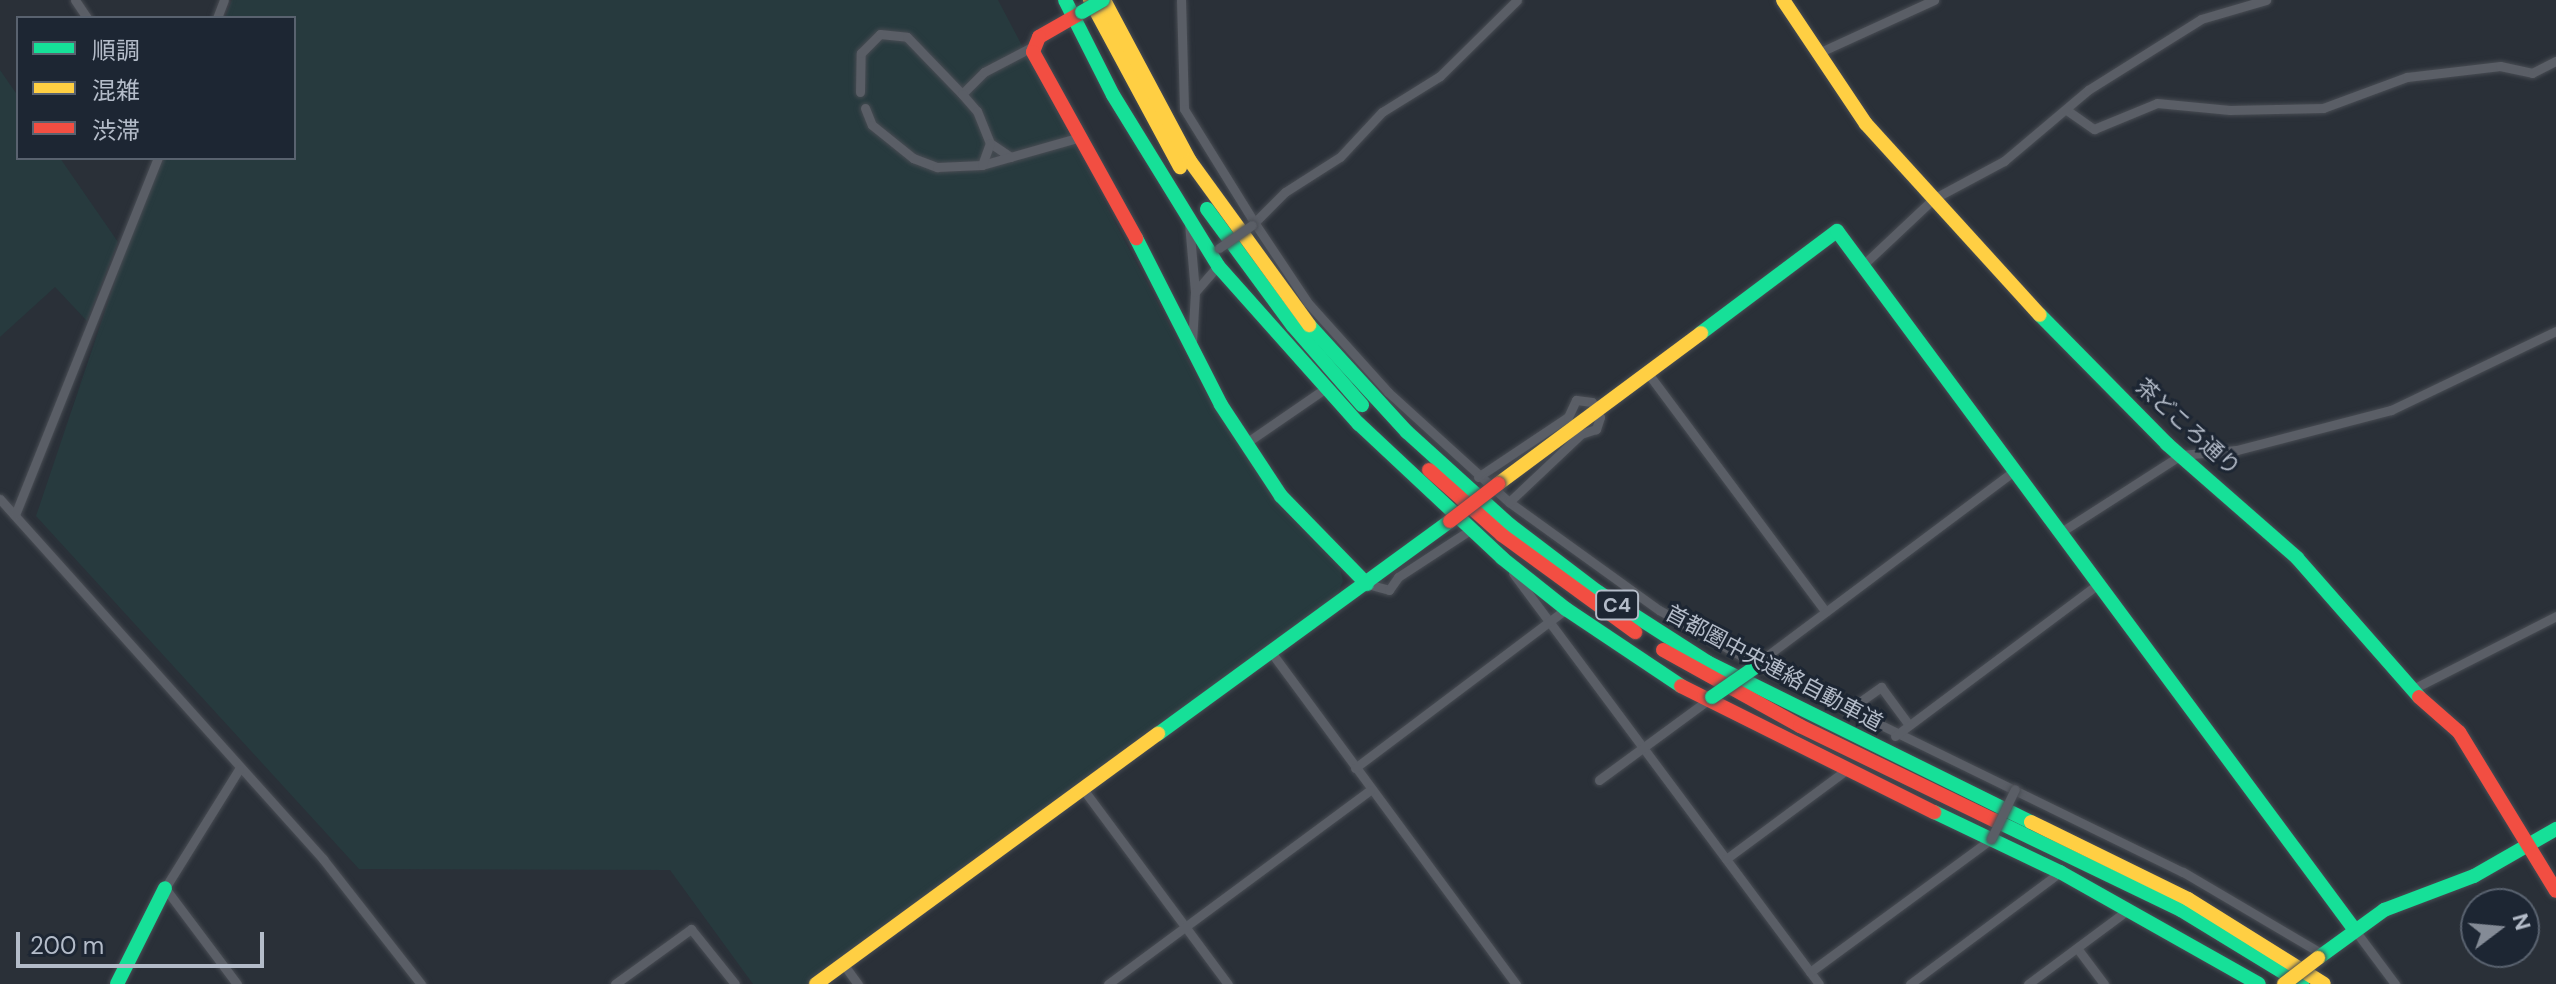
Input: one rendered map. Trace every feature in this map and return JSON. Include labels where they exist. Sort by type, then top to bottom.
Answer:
[{"type":"main road","points":[[1065,0],[1082,10],[1189,223],[1326,388],[1502,558],[1566,609],[1708,699],[1845,771],[2060,872],[2259,984]]},
{"type":"main road","points":[[1103,0],[1039,37],[1032,47],[1191,350],[1246,443],[1281,496],[1367,584]]},
{"type":"main road","name":"首都圏中央連絡自動車道","points":[[1103,0],[1190,161],[1302,318],[1407,432],[1510,525],[1610,600],[1707,662],[2188,899],[2324,984]]},
{"type":"main road","name":"茶どころ通り","points":[[1783,0],[1816,54],[1866,124],[2044,320],[2181,455],[2297,558],[2411,690],[2459,732],[2556,891]]},
{"type":"main road","name":"首都圏中央連絡自動車道","points":[[1082,10],[1180,168],[1285,315],[1400,443],[1502,535],[1589,602],[1702,674],[2181,910],[2302,984]]},
{"type":"main road","points":[[816,984],[1367,584],[1596,407],[1837,231],[2354,929]]},
{"type":"main road","points":[[1708,699],[1755,666]]},
{"type":"main road","points":[[2284,984],[2354,929],[2398,903],[2482,872],[2556,829]]},
{"type":"main road","points":[[117,984],[165,888]]},
{"type":"street","points":[[1181,0],[1184,109],[1253,223],[1308,303],[1388,392],[1478,477],[1659,610],[1755,666],[1895,736],[2041,800],[2183,872],[2320,956]]},
{"type":"street","points":[[1195,292],[1216,256],[1285,192],[1340,157],[1382,112],[1440,76],[1517,0]]},
{"type":"street","points":[[1816,54],[1934,0]]},
{"type":"street","points":[[1863,265],[1933,199],[2004,161],[2068,111],[2088,90],[2201,19],[2266,0]]},
{"type":"street","points":[[860,92],[857,72],[864,46],[876,36],[895,33],[907,37],[977,111],[990,143],[1011,157]]},
{"type":"street","points":[[962,94],[984,72],[1032,47]]},
{"type":"street","points":[[2068,111],[2094,129],[2157,103],[2230,110],[2323,108],[2407,77],[2500,66],[2532,73],[2556,61]]},
{"type":"street","points":[[865,108],[872,125],[923,164],[948,168],[982,165],[1080,137]]},
{"type":"street","points":[[982,165],[990,143]]},
{"type":"street","points":[[15,515],[157,160]]},
{"type":"street","points":[[1189,223],[1195,292],[1191,350]]},
{"type":"street","points":[[2061,532],[2181,455],[2237,450],[2391,410],[2556,331]]},
{"type":"street","points":[[1647,372],[1826,612]]},
{"type":"street","points":[[1246,443],[1326,388]]},
{"type":"street","points":[[1478,477],[1568,417],[1576,400],[1588,399],[1600,417],[1596,429],[1581,434],[1509,502]]},
{"type":"street","points":[[1755,666],[2014,471]]},
{"type":"street","points":[[0,499],[239,769],[323,859],[421,984]]},
{"type":"street","points":[[1367,584],[1389,590],[1398,577],[1470,530]]},
{"type":"street","points":[[1502,558],[1819,984]]},
{"type":"street","points":[[1895,736],[2098,584]]},
{"type":"street","points":[[1355,768],[1566,609]]},
{"type":"street","points":[[2411,690],[2556,616]]},
{"type":"street","points":[[1271,652],[1516,984]]},
{"type":"street","points":[[1847,711],[1881,687],[1909,725]]},
{"type":"street","points":[[1599,780],[1708,699]]},
{"type":"street","points":[[237,984],[165,888],[239,769]]},
{"type":"street","points":[[1726,859],[1845,771]]},
{"type":"street","points":[[1083,789],[1228,984]]},
{"type":"street","points":[[1810,972],[1991,839],[2015,789]]},
{"type":"street","points":[[1108,984],[1370,790]]},
{"type":"street","points":[[1910,984],[2060,872]]},
{"type":"street","points":[[2028,984],[2129,909]]},
{"type":"street","points":[[615,984],[691,929],[735,984]]},
{"type":"street","points":[[2354,929],[2395,984]]},
{"type":"street","points":[[2077,948],[2104,984]]},
{"type":"street","points":[[844,965],[858,984]]},
{"type":"green space","points":[[232,0],[998,0],[1201,386],[1282,509],[1340,568],[1343,581],[1337,595],[809,984],[753,984],[670,870],[359,869],[36,516],[132,231],[163,160],[296,160],[296,16],[226,16]]},
{"type":"green space","points":[[0,70],[16,93],[16,160],[61,160],[118,242],[87,321],[55,287],[0,337]]},
{"type":"traffic: fast","points":[[1065,0],[1113,95],[1218,266],[1359,424],[1502,558],[1566,609],[1681,686]]},
{"type":"traffic: fast","points":[[1082,12],[1103,0]]},
{"type":"traffic: fast","points":[[1207,209],[1293,326],[1362,405]]},
{"type":"traffic: fast","points":[[1701,333],[1837,231],[2354,929]]},
{"type":"traffic: fast","points":[[1136,238],[1221,405],[1281,496],[1367,584]]},
{"type":"traffic: fast","points":[[2040,315],[2167,444],[2297,558],[2419,697]]},
{"type":"traffic: fast","points":[[1309,325],[1407,432],[1510,525],[1598,592],[1707,662],[2031,822]]},
{"type":"traffic: fast","points":[[1158,734],[1450,521]]},
{"type":"traffic: fast","points":[[1712,697],[1754,668]]},
{"type":"traffic: fast","points":[[1934,812],[2060,872],[2259,984]]},
{"type":"traffic: fast","points":[[1994,820],[2181,910],[2302,984]]},
{"type":"traffic: fast","points":[[2318,958],[2384,910],[2474,876],[2556,829]]},
{"type":"traffic: fast","points":[[117,984],[165,888]]},
{"type":"traffic: slow","points":[[1090,0],[1180,167]]},
{"type":"traffic: slow","points":[[1104,0],[1190,161],[1309,325]]},
{"type":"traffic: slow","points":[[1783,0],[1866,124],[2040,315]]},
{"type":"traffic: slow","points":[[1498,484],[1701,333]]},
{"type":"traffic: slow","points":[[816,984],[1158,734]]},
{"type":"traffic: slow","points":[[2031,822],[2188,899],[2324,984]]},
{"type":"traffic: slow","points":[[2284,984],[2318,958]]},
{"type":"traffic: jam","points":[[1079,14],[1039,37],[1033,52],[1136,238]]},
{"type":"traffic: jam","points":[[1429,470],[1502,535],[1635,632]]},
{"type":"traffic: jam","points":[[1450,521],[1498,484]]},
{"type":"traffic: jam","points":[[1663,650],[1800,726],[1994,820]]},
{"type":"traffic: jam","points":[[1681,686],[1934,812]]},
{"type":"traffic: jam","points":[[2419,697],[2459,732],[2556,891]]}]
